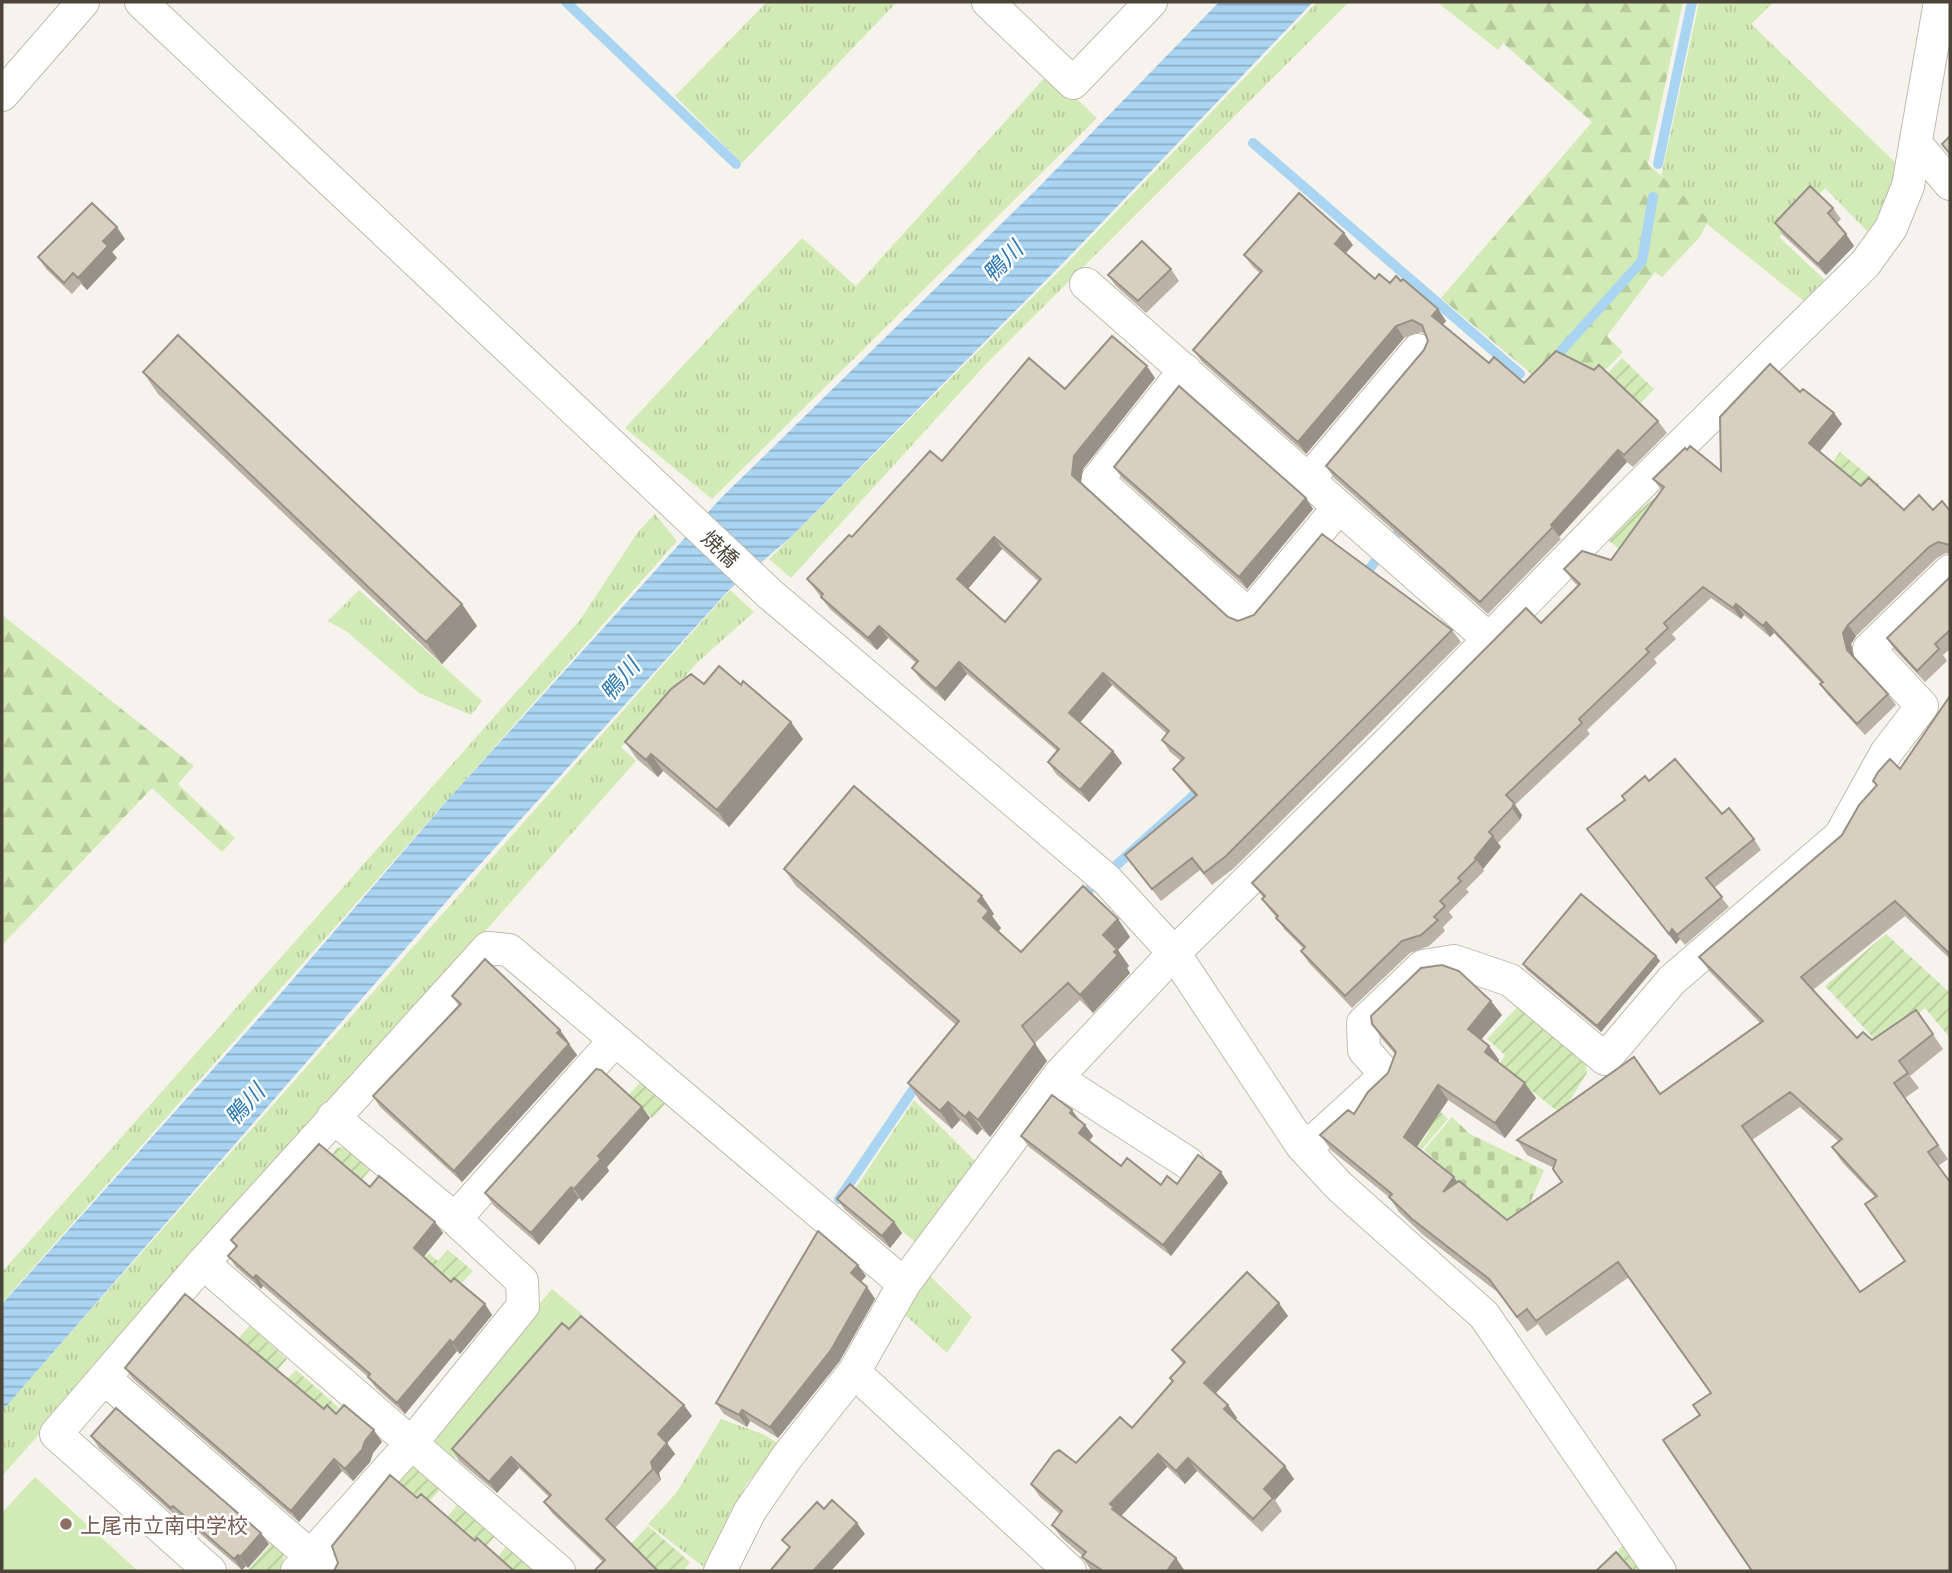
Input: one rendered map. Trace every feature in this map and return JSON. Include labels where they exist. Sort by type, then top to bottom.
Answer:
[{"type":"street","points":[[2,95],[83,2]]},
{"type":"street","name":"焼橋","points":[[141,2],[771,595],[1099,873],[1174,953],[1302,1146],[1339,1186],[1484,1315],[1660,1571]]},
{"type":"street","points":[[988,2],[1073,83],[1151,2]]},
{"type":"street","points":[[720,1571],[750,1511],[786,1457],[854,1372],[904,1284],[1058,1079],[1174,953],[1490,640],[1618,507],[1866,264],[1891,228],[1908,186],[1940,2]]},
{"type":"street","points":[[1917,145],[1950,184]]},
{"type":"street","points":[[1086,284],[1490,640]]},
{"type":"street","points":[[1309,479],[1418,350]]},
{"type":"street","points":[[1185,370],[1097,480],[1249,615],[1339,507]]},
{"type":"street","points":[[1302,1146],[1318,1137],[1386,1075],[1364,1050],[1363,1023],[1423,966],[1454,961],[1510,980],[1605,1059],[1672,979],[1840,836],[1886,753],[1922,706],[1868,649],[1950,571]]},
{"type":"street","points":[[210,1571],[55,1434],[202,1263],[488,948],[509,950],[904,1284]]},
{"type":"street","points":[[455,1219],[615,1040]]},
{"type":"street","points":[[1058,1079],[1188,1163]]},
{"type":"street","points":[[104,1378],[312,1566],[523,1306],[522,1281],[455,1219],[333,1117]]},
{"type":"street","points":[[202,1263],[559,1571]]},
{"type":"street","points":[[854,1372],[1070,1571]]},
{"type":"green space","points":[[767,2],[897,2],[742,163],[675,96]]},
{"type":"green space","points":[[1317,2],[1349,2],[986,364],[791,578],[769,559],[1067,263]]},
{"type":"green space","points":[[1437,2],[1683,2],[1648,164],[1709,219],[1700,237],[1662,277],[1655,272],[1607,336],[1623,352],[1598,377],[1540,381],[1441,298],[1592,122],[1503,43],[1498,50]]},
{"type":"green space","points":[[1699,2],[1774,2],[1751,24],[1900,167],[1885,216],[1870,234],[1825,188],[1779,237],[1826,281],[1805,302],[1707,224],[1709,219],[1661,177]]},
{"type":"green space","points":[[1049,73],[1097,118],[712,499],[625,428],[802,238],[856,286]]},
{"type":"green space","points":[[1622,358],[1654,389],[1639,405],[1606,375]]},
{"type":"green space","points":[[1840,452],[1879,484],[1867,498],[1831,464]]},
{"type":"green space","points":[[1661,493],[1627,556],[1607,539],[1621,524]]},
{"type":"green space","points":[[655,514],[677,541],[2,1303],[2,1272],[580,620],[638,532]]},
{"type":"green space","points":[[359,590],[482,701],[471,715],[419,693],[346,631],[328,621]]},
{"type":"green space","points":[[730,590],[754,612],[699,661],[621,747],[636,761],[2,1476],[2,1410]]},
{"type":"green space","points":[[2,615],[194,766],[178,784],[235,838],[222,852],[152,788],[2,945]]},
{"type":"green space","points":[[1886,934],[1950,993],[1950,1038],[1925,1008],[1882,1047],[1825,986]]},
{"type":"green space","points":[[1521,1003],[1585,1059],[1587,1073],[1561,1114],[1499,1065],[1505,1055],[1487,1039]]},
{"type":"green space","points":[[643,1079],[668,1101],[652,1118],[628,1096]]},
{"type":"green space","points":[[1427,1099],[1448,1119],[1422,1149],[1418,1147],[1429,1132],[1423,1127]]},
{"type":"green space","points":[[914,1100],[978,1164],[919,1246],[855,1189]]},
{"type":"green space","points":[[1452,1117],[1470,1134],[1544,1170],[1517,1234],[1424,1150]]},
{"type":"green space","points":[[344,1147],[370,1170],[346,1198],[331,1156],[337,1148]]},
{"type":"green space","points":[[448,1250],[473,1271],[457,1288],[423,1259],[429,1253],[438,1261]]},
{"type":"green space","points":[[928,1274],[972,1317],[947,1353],[903,1313]]},
{"type":"green space","points":[[552,1289],[582,1314],[452,1461],[427,1440]]},
{"type":"green space","points":[[250,1326],[287,1359],[275,1373],[237,1340]]},
{"type":"green space","points":[[296,1370],[339,1408],[328,1421],[287,1379]]},
{"type":"green space","points":[[721,1419],[763,1434],[781,1445],[747,1483],[705,1568],[648,1524],[677,1492]]},
{"type":"green space","points":[[416,1467],[441,1488],[425,1507],[388,1496],[403,1468]]},
{"type":"green space","points":[[35,1477],[138,1571],[2,1571],[2,1513]]},
{"type":"green space","points":[[458,1504],[495,1536],[481,1553],[446,1518]]},
{"type":"green space","points":[[648,1526],[690,1562],[684,1571],[605,1571]]},
{"type":"green space","points":[[272,1543],[284,1553],[283,1567],[279,1571],[247,1571]]},
{"type":"green space","points":[[507,1545],[537,1571],[512,1571],[497,1558]]},
{"type":"green space","points":[[1623,1545],[1643,1571],[1635,1571],[1624,1559],[1611,1571],[1604,1571]]},
{"type":"water","name":"鴨川","points":[[1219,2],[1313,2],[1066,260],[791,537],[729,590],[454,893],[2,1411],[2,1304],[275,1000],[452,795],[721,498],[1035,191]]},
{"type":"building","points":[[1950,136],[1950,154],[1942,144]]},
{"type":"building","points":[[1810,186],[1833,208],[1828,213],[1846,234],[1818,264],[1775,223]]},
{"type":"building","points":[[1299,193],[1344,233],[1335,244],[1375,279],[1379,274],[1390,283],[1396,276],[1401,281],[1403,279],[1438,309],[1432,316],[1489,363],[1494,357],[1524,383],[1556,351],[1594,370],[1599,365],[1658,421],[1624,455],[1618,450],[1551,525],[1553,527],[1480,602],[1326,466],[1424,350],[1428,341],[1422,325],[1412,320],[1396,326],[1298,442],[1193,350],[1262,271],[1244,255]]},
{"type":"building","points":[[92,203],[117,227],[103,241],[108,246],[78,278],[73,273],[64,283],[38,257]]},
{"type":"building","points":[[1142,241],[1171,269],[1138,301],[1108,275]]},
{"type":"building","points":[[178,335],[462,604],[426,642],[143,372]]},
{"type":"building","points":[[1112,336],[1147,366],[1074,456],[1072,475],[1228,617],[1238,621],[1254,615],[1322,534],[1452,630],[1226,856],[1204,873],[1192,858],[1152,889],[1125,855],[1197,795],[1173,769],[1184,758],[1162,740],[1169,731],[1103,673],[1069,713],[1113,751],[1080,790],[1048,762],[1059,749],[959,662],[936,689],[912,668],[918,661],[879,626],[868,638],[821,597],[823,594],[807,579],[849,535],[852,537],[930,451],[942,461],[1029,358],[1065,389]],"holes":[[[994,537],[1041,579],[1005,622],[957,579]]]},
{"type":"building","points":[[1770,364],[1800,392],[1803,389],[1834,413],[1809,443],[1861,486],[1869,478],[1904,510],[1919,495],[1933,510],[1942,501],[1950,511],[1950,545],[1938,542],[1929,547],[1848,625],[1843,633],[1847,650],[1888,694],[1857,724],[1820,684],[1823,682],[1766,622],[1763,626],[1736,604],[1733,608],[1703,587],[1664,623],[1668,628],[1646,649],[1649,652],[1579,719],[1582,723],[1506,795],[1514,803],[1512,808],[1489,832],[1493,836],[1476,860],[1458,878],[1461,881],[1440,901],[1445,906],[1434,917],[1438,920],[1421,935],[1402,941],[1345,996],[1301,951],[1305,947],[1276,918],[1278,916],[1262,899],[1265,896],[1252,883],[1526,608],[1541,623],[1580,584],[1564,569],[1582,551],[1611,560],[1664,487],[1653,479],[1685,448],[1687,450],[1690,446],[1721,471],[1720,417]]},
{"type":"building","points":[[1179,386],[1306,498],[1239,577],[1114,467]]},
{"type":"building","points":[[1950,577],[1950,630],[1935,644],[1939,649],[1917,671],[1887,638]]},
{"type":"building","points":[[719,666],[741,685],[743,681],[791,722],[717,810],[651,754],[646,760],[625,742],[671,689],[691,674],[704,684]]},
{"type":"building","points":[[1950,696],[1950,954],[1895,901],[1801,977],[1857,1038],[1863,1032],[1872,1040],[1916,1010],[1933,1034],[1899,1061],[1908,1073],[1894,1083],[1938,1145],[1928,1152],[1950,1182],[1950,1571],[1752,1571],[1663,1440],[1700,1415],[1693,1405],[1711,1393],[1618,1262],[1536,1321],[1527,1309],[1517,1317],[1489,1279],[1412,1219],[1389,1197],[1392,1194],[1320,1135],[1348,1110],[1354,1114],[1368,1092],[1388,1073],[1396,1052],[1372,1024],[1371,1016],[1421,968],[1442,965],[1459,971],[1491,1001],[1468,1029],[1489,1046],[1485,1052],[1525,1083],[1495,1123],[1438,1085],[1404,1137],[1454,1177],[1443,1192],[1459,1181],[1507,1220],[1562,1182],[1553,1169],[1556,1160],[1517,1140],[1634,1057],[1660,1094],[1763,1021],[1699,957],[1842,835],[1859,805],[1877,785],[1873,781],[1878,772],[1890,759],[1900,769]],"holes":[[[1790,1092],[1842,1139],[1832,1147],[1877,1196],[1865,1204],[1905,1261],[1860,1292],[1742,1126]]]},
{"type":"building","points":[[1675,759],[1722,814],[1729,808],[1754,839],[1706,878],[1722,897],[1677,935],[1672,929],[1669,934],[1587,829],[1625,800],[1622,796],[1645,776],[1649,781]]},
{"type":"building","points":[[854,786],[982,896],[978,901],[989,911],[983,918],[1021,952],[1083,886],[1118,919],[1103,935],[1117,949],[1114,952],[1118,955],[1080,995],[1068,983],[1022,1026],[1035,1044],[978,1120],[969,1112],[965,1117],[948,1102],[940,1111],[908,1083],[959,1021],[784,869]]},
{"type":"building","points":[[1581,894],[1656,956],[1597,1026],[1523,964]]},
{"type":"building","points":[[485,959],[560,1030],[557,1033],[569,1044],[454,1171],[373,1096],[461,1004],[452,996]]},
{"type":"building","points":[[596,1069],[601,1070],[642,1107],[598,1156],[601,1159],[574,1189],[571,1187],[531,1233],[485,1193]]},
{"type":"building","points":[[1052,1095],[1072,1110],[1070,1113],[1085,1125],[1079,1133],[1121,1166],[1127,1158],[1161,1185],[1167,1176],[1177,1184],[1198,1155],[1221,1172],[1163,1245],[1021,1136]]},
{"type":"building","points":[[319,1144],[370,1187],[379,1176],[435,1222],[414,1248],[451,1282],[454,1278],[485,1304],[453,1343],[450,1340],[397,1403],[368,1377],[370,1374],[256,1275],[253,1278],[228,1256],[237,1246],[231,1240]]},
{"type":"building","points":[[850,1184],[894,1222],[882,1236],[837,1199]]},
{"type":"building","points":[[818,1231],[858,1265],[851,1273],[867,1287],[831,1350],[770,1427],[742,1410],[739,1415],[716,1403]]},
{"type":"building","points":[[1247,1272],[1279,1303],[1204,1383],[1228,1405],[1224,1409],[1285,1466],[1264,1489],[1273,1498],[1253,1519],[1188,1458],[1176,1471],[1158,1454],[1110,1504],[1114,1507],[1112,1509],[1176,1558],[1167,1571],[1103,1571],[1082,1557],[1086,1552],[1052,1525],[1062,1511],[1031,1484],[1059,1450],[1076,1463],[1120,1417],[1132,1428],[1173,1381],[1170,1378],[1185,1362],[1172,1350]]},
{"type":"building","points":[[185,1294],[324,1409],[327,1405],[336,1414],[344,1405],[374,1430],[362,1450],[345,1469],[334,1459],[291,1511],[125,1368]]},
{"type":"building","points":[[581,1316],[684,1405],[658,1434],[667,1443],[651,1462],[653,1469],[606,1519],[658,1571],[594,1571],[605,1560],[544,1502],[551,1495],[511,1457],[489,1482],[452,1449],[562,1323],[569,1329]]},
{"type":"building","points":[[116,1408],[261,1533],[240,1557],[238,1555],[234,1559],[173,1506],[171,1508],[91,1436]]},
{"type":"building","points":[[390,1475],[417,1498],[421,1494],[514,1571],[334,1571],[338,1563],[332,1546]]},
{"type":"building","points":[[832,1500],[857,1523],[813,1571],[770,1571],[790,1547],[782,1540],[817,1502],[824,1509]]},
{"type":"building","points":[[1616,1552],[1633,1571],[1596,1571]]},
{"type":"waterway","points":[[566,2],[736,164]]},
{"type":"waterway","points":[[1658,164],[1692,2]]},
{"type":"waterway","points":[[1253,143],[1520,374]]},
{"type":"waterway","points":[[1551,362],[1642,261],[1653,197]]},
{"type":"waterway","points":[[1362,578],[1405,524]]},
{"type":"waterway","points":[[1079,899],[1203,787]]},
{"type":"waterway","points":[[839,1199],[919,1081]]},
{"type":"place","name":"上尾市立南中学校","points":[[66,1524]]}]
